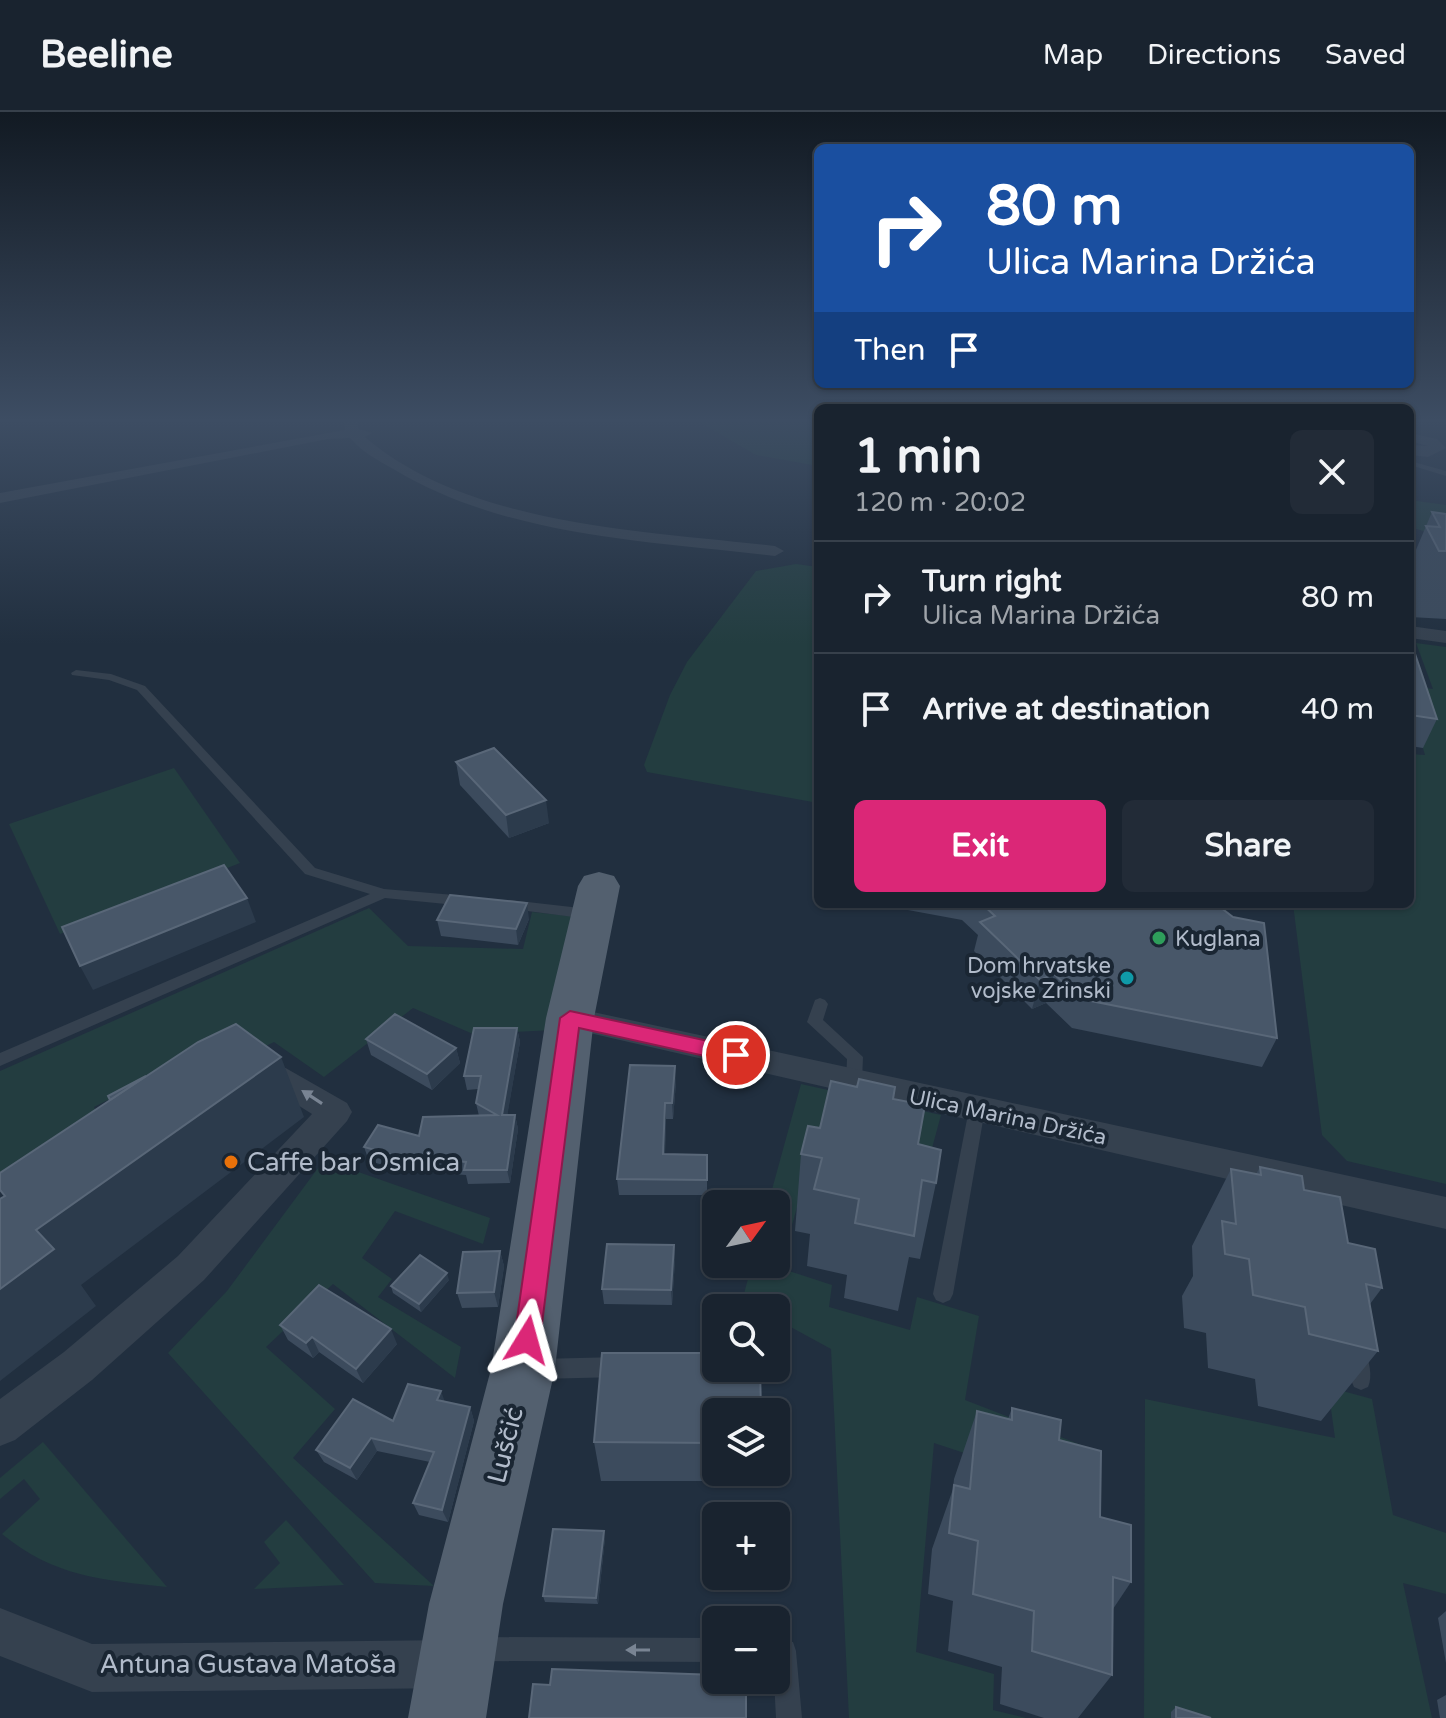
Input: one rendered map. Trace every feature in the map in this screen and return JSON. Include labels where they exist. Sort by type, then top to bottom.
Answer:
[{"type":"main road","name":"Luščić","points":[[453,1677],[523,1369],[570,1018],[596,900]]},
{"type":"street","points":[[0,498],[21,494]]},
{"type":"street","points":[[1,510],[71,494]]},
{"type":"street","points":[[464,494],[567,520],[778,549]]},
{"type":"street","points":[[1414,633],[1446,637]]},
{"type":"street","name":"Ulica Marina Držića","points":[[570,1018],[977,1109],[1336,1201],[1446,1213]]},
{"type":"street","points":[[0,1425],[78,1366],[191,1268],[335,1112],[263,1065],[228,1084]]},
{"type":"street","name":"Antuna Gustava Matoša","points":[[0,1632],[92,1668],[453,1677]]},
{"type":"lane","points":[[76,673],[111,677],[141,688],[310,871],[383,893],[478,902]]},
{"type":"lane","points":[[0,1060],[383,893]]},
{"type":"lane","points":[[494,904],[596,900]]},
{"type":"lane","points":[[820,1004],[815,1022],[855,1057],[854,1082]]},
{"type":"lane","points":[[943,1294],[977,1109]]},
{"type":"lane","points":[[1355,1335],[1361,1380]]},
{"type":"lane","points":[[523,1369],[639,1367]]},
{"type":"lane","points":[[453,1677],[702,1651]]},
{"type":"lane","points":[[787,1694],[789,1718]]},
{"type":"green space","points":[[1414,501],[1446,505],[1446,538],[1414,528]]},
{"type":"green space","points":[[796,564],[814,566],[814,802],[647,772],[644,765],[670,695],[687,662],[756,571]]},
{"type":"green space","points":[[1416,643],[1446,647],[1446,1184],[1347,1161],[1322,1135],[1294,908],[1414,908],[1414,754],[1425,755],[1414,718],[1414,687],[1433,689]]},
{"type":"green space","points":[[174,768],[240,863],[60,934],[9,824]]},
{"type":"green space","points":[[369,908],[408,946],[523,949],[532,912],[580,917],[555,1030],[473,1034],[413,1008],[324,1077],[274,1042],[228,1065],[214,1047],[94,1107],[105,1129],[0,1183],[0,1071]]},
{"type":"green space","points":[[801,1084],[941,1115],[928,1163],[816,1139],[790,1232],[790,1190],[772,1190]]},
{"type":"green space","points":[[324,1160],[490,1218],[483,1244],[395,1211],[362,1258],[392,1279],[378,1297],[461,1347],[455,1378],[333,1284],[266,1347],[335,1409],[293,1458],[434,1586],[375,1583],[168,1353],[227,1291]]},
{"type":"green space","points":[[790,1271],[832,1285],[829,1307],[910,1330],[917,1297],[979,1316],[965,1400],[1089,1448],[1089,1494],[934,1443],[916,1652],[994,1674],[993,1710],[1026,1718],[849,1718],[831,1349],[790,1327],[790,1294],[744,1294],[748,1278],[790,1278]]},
{"type":"green space","points":[[1328,1387],[1372,1399],[1393,1515],[1446,1533],[1446,1594],[1403,1583],[1432,1718],[1144,1718],[1145,1399],[1335,1438]]},
{"type":"green space","points":[[43,1442],[167,1587],[122,1582],[60,1568],[21,1548],[2,1534],[40,1499],[24,1479],[0,1499],[0,1478]]},
{"type":"green space","points":[[286,1520],[344,1585],[254,1589],[280,1563],[264,1542]]},
{"type":"building","points":[[1432,512],[1446,514],[1446,551],[1439,551],[1426,526],[1440,527]]},
{"type":"building","points":[[1414,651],[1437,719],[1414,716]]},
{"type":"building","points":[[494,748],[546,800],[506,815],[456,762]]},
{"type":"building","points":[[224,865],[247,898],[80,966],[62,927]]},
{"type":"building","points":[[450,895],[527,903],[516,929],[437,920]]},
{"type":"building","name":"Dom hrvatske vojske Zrinski","points":[[986,908],[1221,908],[1233,917],[1264,923],[1277,1038],[1081,999],[1054,974],[1040,980],[980,922],[995,916]]},
{"type":"building","points":[[395,1014],[456,1048],[427,1074],[366,1039]]},
{"type":"building","points":[[236,1024],[281,1057],[36,1230],[54,1249],[0,1289],[0,1199],[5,1196],[0,1190],[0,1173],[198,1042]]},
{"type":"building","points":[[474,1028],[517,1028],[502,1115],[515,1115],[507,1170],[464,1170],[466,1162],[400,1157],[364,1147],[378,1125],[419,1136],[423,1117],[497,1115],[476,1103],[481,1076],[464,1076]]},
{"type":"building","points":[[630,1065],[675,1066],[672,1103],[665,1103],[663,1154],[707,1155],[707,1180],[617,1179]]},
{"type":"building","points":[[146,1076],[110,1100],[108,1096]]},
{"type":"building","points":[[859,1079],[895,1087],[893,1099],[925,1105],[918,1144],[941,1150],[936,1183],[922,1180],[914,1236],[855,1223],[859,1199],[814,1189],[822,1158],[801,1154],[808,1126],[820,1128],[831,1081],[857,1087]]},
{"type":"building","points":[[1260,1167],[1302,1176],[1304,1190],[1340,1197],[1348,1243],[1375,1249],[1382,1288],[1366,1284],[1378,1351],[1309,1334],[1305,1307],[1253,1295],[1249,1259],[1225,1254],[1222,1221],[1236,1224],[1231,1169],[1261,1175]]},
{"type":"building","points":[[607,1244],[674,1245],[671,1290],[602,1289]]},
{"type":"building","points":[[500,1251],[494,1292],[457,1293],[463,1252]]},
{"type":"building","points":[[420,1255],[447,1273],[419,1304],[391,1286]]},
{"type":"building","points":[[319,1285],[391,1329],[356,1369],[312,1337],[306,1343],[280,1325]]},
{"type":"building","points":[[602,1353],[702,1353],[702,1382],[760,1382],[761,1398],[702,1398],[702,1443],[594,1442]]},
{"type":"building","points":[[408,1384],[441,1391],[437,1400],[470,1407],[442,1510],[413,1503],[434,1452],[371,1438],[350,1468],[316,1450],[353,1399],[393,1421]]},
{"type":"building","points":[[1012,1408],[1061,1420],[1059,1440],[1101,1451],[1100,1517],[1131,1525],[1131,1582],[1113,1577],[1112,1675],[1032,1651],[1034,1611],[973,1594],[978,1541],[949,1533],[954,1485],[970,1489],[977,1411],[1012,1420]]},
{"type":"building","points":[[553,1529],[604,1531],[596,1598],[543,1596]]},
{"type":"building","points":[[552,1669],[702,1674],[702,1694],[746,1694],[746,1718],[529,1718],[533,1684],[550,1685]]},
{"type":"building","points":[[1176,1707],[1211,1718],[1176,1718]]},
{"type":"place","name":"Kuglana","points":[[1159,938]]},
{"type":"place","name":"Dom hrvatske vojske Zrinski","points":[[1127,978]]},
{"type":"place","name":"Caffe bar Osmica","points":[[231,1162]]},
{"type":"route","points":[[527,1340],[570,1018],[736,1055]]}]
